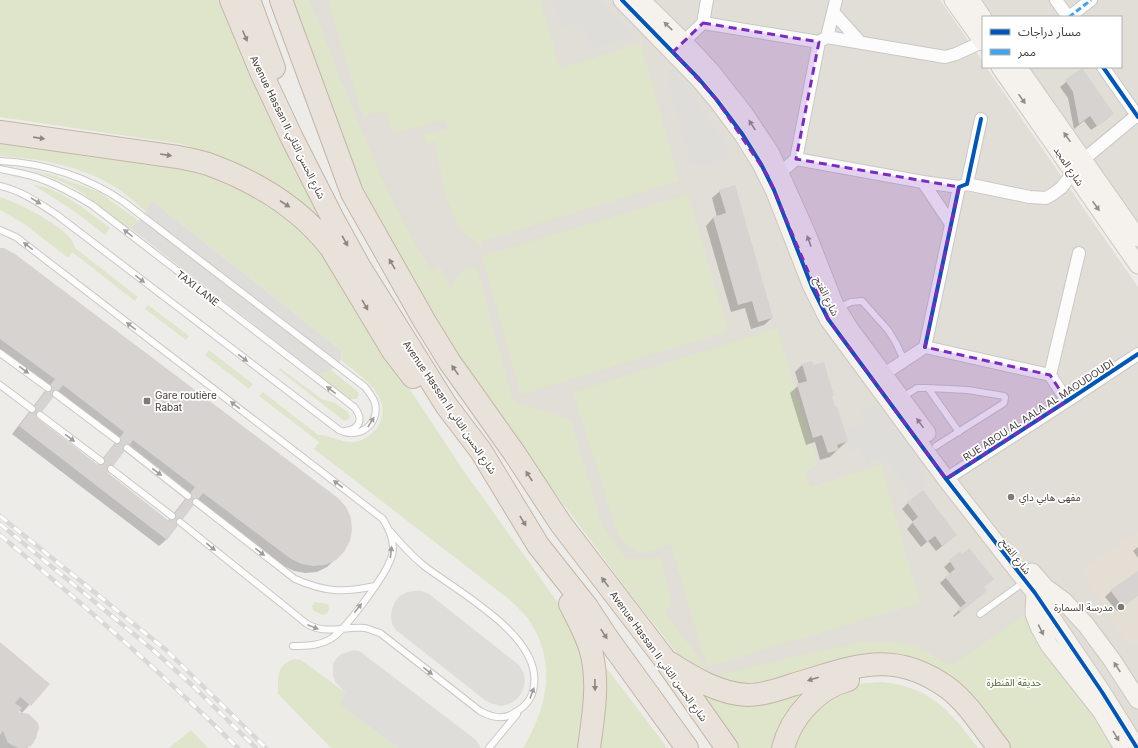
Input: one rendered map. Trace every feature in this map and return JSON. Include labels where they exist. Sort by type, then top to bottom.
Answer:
[{"type":"highway","name":"Avenue Hassan II شارع الحسن الثاني","points":[[231,0],[260,72],[332,217],[359,266],[446,405],[481,452],[538,545],[587,607],[612,646],[687,748]]},
{"type":"highway","points":[[249,0],[272,64],[332,217]]},
{"type":"highway","points":[[267,0],[324,144],[352,193]]},
{"type":"highway","name":"Avenue Hassan II شارع الحسن الثاني","points":[[281,0],[352,193],[449,361],[515,454],[561,524],[663,658],[727,748]]},
{"type":"highway","points":[[0,132],[153,153],[206,164],[232,173],[250,182],[297,212],[331,248],[393,351],[476,459],[503,488]]},
{"type":"highway","points":[[556,569],[569,603],[584,632],[592,654],[595,672],[595,702],[589,748]]},
{"type":"highway","points":[[663,658],[705,684],[735,693],[749,695],[777,690],[845,669],[869,664],[888,664],[902,667],[919,672],[956,695],[999,748]]},
{"type":"highway","points":[[783,748],[791,727],[802,711],[815,697],[842,681],[875,674],[890,674],[904,678],[931,690],[950,704],[987,748]]},
{"type":"street","name":"شارع الفتح","points":[[622,0],[711,71],[744,113],[770,152],[773,173],[802,223],[816,298],[828,319],[879,378],[1035,587],[1064,601],[1086,626],[1112,660],[1138,700]]},
{"type":"street","name":"شارع الفتح","points":[[641,0],[679,47]]},
{"type":"street","points":[[679,47],[702,23],[707,0]]},
{"type":"street","points":[[773,173],[787,167],[796,159],[823,40],[836,0]]},
{"type":"street","points":[[1056,0],[1067,16]]},
{"type":"street","points":[[1069,16],[1091,0]]},
{"type":"street","points":[[966,2],[982,17]]},
{"type":"street","points":[[966,2],[982,40]]},
{"type":"street","points":[[833,12],[860,42]]},
{"type":"street","points":[[702,23],[823,40],[860,42],[945,57],[956,54],[982,42]]},
{"type":"street","name":"شارع المجد","points":[[1001,68],[1078,166],[1138,238]]},
{"type":"street","name":"شارع المجد","points":[[1019,68],[1138,265]]},
{"type":"street","points":[[796,159],[923,182],[963,185],[1030,197],[1046,198],[1061,188],[1078,166],[1138,115],[1104,68]]},
{"type":"street","points":[[925,347],[951,224],[981,119]]},
{"type":"street","points":[[923,182],[951,224]]},
{"type":"street","points":[[1050,375],[1079,253]]},
{"type":"street","name":"شارع الفتح","points":[[810,262],[827,288],[837,309],[879,378]]},
{"type":"street","points":[[879,378],[925,347],[1050,375],[1067,401]]},
{"type":"street","name":"RUE ABOU AL AALA AL MAOUDOUDI","points":[[951,476],[1138,354]]},
{"type":"street","name":"شارع الفتح","points":[[897,402],[936,446],[951,476]]},
{"type":"street","points":[[1035,587],[1105,675],[1138,728]]},
{"type":"street","points":[[1035,587],[1034,614],[1039,627],[1046,639],[1101,711],[1123,748]]},
{"type":"street","points":[[1035,587],[1138,748]]},
{"type":"lane","points":[[0,161],[38,166],[61,172],[93,183],[109,192],[352,376],[371,395],[375,402],[376,411],[370,426],[363,432],[355,434],[341,431],[57,215],[34,199],[12,189],[0,186]]},
{"type":"lane","name":"TAXI LANE","points":[[0,169],[26,174],[48,182],[79,197],[354,407],[360,417],[357,426],[350,430],[341,431]]},
{"type":"lane","points":[[0,230],[16,237],[383,519],[390,532],[423,565],[508,627],[529,655],[535,679],[534,690],[529,700],[489,748]]},
{"type":"lane","points":[[837,309],[851,302],[862,301],[888,330],[904,360]]},
{"type":"lane","points":[[0,353],[48,388]]},
{"type":"lane","points":[[0,385],[32,409]]},
{"type":"lane","points":[[897,402],[917,388],[975,391],[1004,396],[1004,403],[936,446]]},
{"type":"lane","points":[[928,388],[959,432]]},
{"type":"lane","points":[[56,394],[117,440]]},
{"type":"lane","points":[[40,415],[101,461]]},
{"type":"lane","points":[[127,448],[188,496]]},
{"type":"lane","points":[[111,469],[172,516]]},
{"type":"lane","points":[[196,502],[295,578],[308,585],[352,591],[375,586]]},
{"type":"lane","points":[[180,522],[315,629],[366,628],[380,633],[480,711],[490,717],[500,718],[510,716],[521,709]]},
{"type":"lane","points":[[293,646],[308,646],[324,642],[332,638],[342,629],[375,586],[390,561],[393,548],[390,532]]},
{"type":"lane","points":[[980,614],[1035,587]]},
{"type":"highlighted area","points":[[703,23],[819,42],[796,159],[959,187],[925,347],[1050,375],[1067,401],[946,479],[828,319],[768,176],[716,99],[673,52]]},
{"type":"shaded area","points":[[293,0],[940,0],[982,61],[982,68],[987,68],[1138,287],[1138,748],[925,665],[727,686],[679,656],[626,588],[500,418],[369,199]]},
{"type":"shaded area","points":[[553,0],[599,0],[636,36],[591,49],[584,22],[561,27]]},
{"type":"shaded area","points":[[971,0],[1138,0],[1138,237],[1019,68],[1122,68],[1122,16],[982,16]]},
{"type":"shaded area","points":[[676,69],[680,79],[727,145],[730,156],[703,166],[690,162],[668,83],[668,71]]},
{"type":"shaded area","points":[[151,200],[342,351],[341,360],[331,370],[319,375],[130,228],[139,221],[146,212]]},
{"type":"shaded area","points":[[877,405],[924,466],[925,486],[912,495],[883,454],[868,464],[860,448],[850,450],[844,429],[863,425],[861,412]]},
{"type":"shaded area","name":"مدرسة السمارة","points":[[1138,530],[1138,643],[1125,643],[1082,570]]},
{"type":"shaded area","points":[[422,591],[429,594],[519,665],[525,679],[521,694],[516,700],[501,706],[486,701],[396,630],[392,624],[391,616],[395,602],[400,596],[407,592]]},
{"type":"shaded area","points":[[354,650],[361,652],[476,740],[481,748],[399,748],[340,705],[345,692],[335,682],[333,676],[333,664],[341,654]]},
{"type":"green space","points":[[0,0],[219,0],[249,71],[319,219],[225,159],[181,144],[0,117]]},
{"type":"green space","points":[[293,0],[310,0],[336,68],[383,181],[406,227],[431,271],[440,267],[451,288],[459,275],[466,269],[474,268],[478,271],[512,398],[515,402],[566,418],[571,421],[602,525],[626,558],[661,558],[671,597],[671,602],[666,614],[697,655],[705,669],[701,670],[679,656],[626,588],[500,418],[428,309],[349,159],[300,24]]},
{"type":"green space","points":[[328,0],[540,0],[560,68],[641,43],[679,181],[481,241],[481,245],[469,238],[453,215],[443,185],[435,142],[426,144],[424,134],[448,129],[445,120],[396,133],[392,130],[386,111],[363,117]]},
{"type":"green space","points":[[0,140],[70,149],[215,174],[276,207],[318,244],[392,362],[461,467],[556,600],[579,635],[586,665],[582,748],[523,748],[532,732],[538,716],[546,684],[546,668],[543,652],[538,636],[525,615],[510,600],[314,449],[319,442],[259,396],[263,392],[318,435],[349,442],[364,439],[377,428],[382,417],[382,407],[379,397],[374,389],[341,360],[342,351],[151,200],[146,212],[115,187],[88,173],[45,161],[0,156]]},
{"type":"green space","points":[[29,169],[56,176],[99,192],[139,221],[128,229],[92,200],[69,185]]},
{"type":"green space","points":[[33,185],[53,190],[64,196],[84,208],[110,228],[105,235],[74,211]]},
{"type":"green space","points":[[688,194],[728,331],[521,395],[482,256]]},
{"type":"green space","points":[[0,197],[28,209],[58,227],[71,239],[75,248],[138,297],[135,301],[72,252],[68,258],[23,223],[0,210]]},
{"type":"green space","points":[[148,305],[189,336],[186,340],[145,309]]},
{"type":"green space","points":[[777,328],[818,466],[806,470],[810,487],[881,465],[920,603],[707,667],[671,545],[648,552],[642,552],[631,549],[618,535],[573,392]]},
{"type":"green space","points":[[209,350],[253,384],[249,389],[205,355]]},
{"type":"green space","points":[[280,368],[322,399],[335,403],[348,412],[350,416],[349,419],[345,421],[343,420],[279,370]]},
{"type":"green space","points":[[331,370],[357,391],[359,394],[357,399],[350,399],[317,376]]},
{"type":"green space","points":[[315,602],[328,604],[329,609],[327,614],[322,615],[313,610],[312,606]]},
{"type":"green space","name":"حديقة القنطرة","points":[[1028,613],[1115,748],[1008,748],[925,665],[774,681],[739,687],[713,676],[850,644],[885,641],[906,644],[923,650],[951,665]]},
{"type":"green space","points":[[598,657],[663,742],[667,748],[596,748]]},
{"type":"green space","points":[[295,659],[301,660],[345,692],[341,705],[399,748],[331,748],[278,694],[279,672],[284,664]]},
{"type":"green space","points":[[882,682],[914,689],[927,695],[948,712],[978,748],[789,748],[806,717],[845,687],[865,683]]},
{"type":"green space","points":[[693,687],[808,687],[776,748],[737,748]]},
{"type":"green space","points":[[191,730],[208,748],[169,748]]},
{"type":"building","points":[[1082,68],[1114,114],[1097,126],[1090,116],[1079,124],[1073,92],[1065,80]]},
{"type":"building","points":[[735,185],[773,318],[758,322],[752,301],[738,305],[713,217],[726,213],[719,190]]},
{"type":"building","name":"Gare routière Rabat","points":[[0,248],[4,248],[15,254],[338,498],[346,507],[351,518],[352,530],[350,541],[344,552],[336,560],[325,565],[313,566],[302,564],[291,559],[203,493],[167,540],[19,426],[55,379],[0,339]],"holes":[[[63,385],[124,432],[98,465],[37,418]],[[133,440],[195,487],[169,521],[108,473]]]},
{"type":"building","points":[[812,361],[814,365],[824,362],[834,396],[832,396],[835,407],[837,406],[848,441],[837,445],[839,450],[828,453],[822,435],[813,438],[797,384],[807,381],[802,364]]},
{"type":"building","points":[[923,490],[957,535],[942,546],[935,536],[927,542],[912,522],[918,517],[907,502]]},
{"type":"building","points":[[969,548],[994,579],[984,587],[987,591],[960,612],[958,609],[966,603],[945,577],[955,569],[949,560],[960,551],[962,554]]},
{"type":"building","points":[[1138,571],[1138,595],[1123,607],[1110,590]]},
{"type":"building","points":[[0,642],[50,684],[31,706],[20,697],[15,703],[22,708],[18,712],[29,714],[38,723],[39,728],[34,742],[31,746],[26,748],[18,748],[8,743],[3,731],[0,735]]},
{"type":"railway","points":[[0,516],[166,650],[266,748]]},
{"type":"railway","points":[[0,524],[152,649],[193,686],[256,748]]},
{"type":"railway","points":[[0,535],[121,639],[238,748]]},
{"type":"marked path","points":[[1070,16],[1091,0]]},
{"type":"cycle path","points":[[622,0],[699,79],[743,135],[761,164],[774,190],[812,287],[828,319],[946,479],[1035,593],[1102,692],[1137,748]]},
{"type":"cycle path","points":[[1104,68],[1138,117]]},
{"type":"cycle path","points":[[925,347],[959,187],[967,184],[981,119]]},
{"type":"cycle path","points":[[946,479],[1138,354]]},
{"type":"place","name":"Gare routière Rabat","points":[[147,401]]},
{"type":"place","name":"مقهى هابي داي","points":[[1011,497]]},
{"type":"place","name":"مدرسة السمارة","points":[[1121,607]]}]
